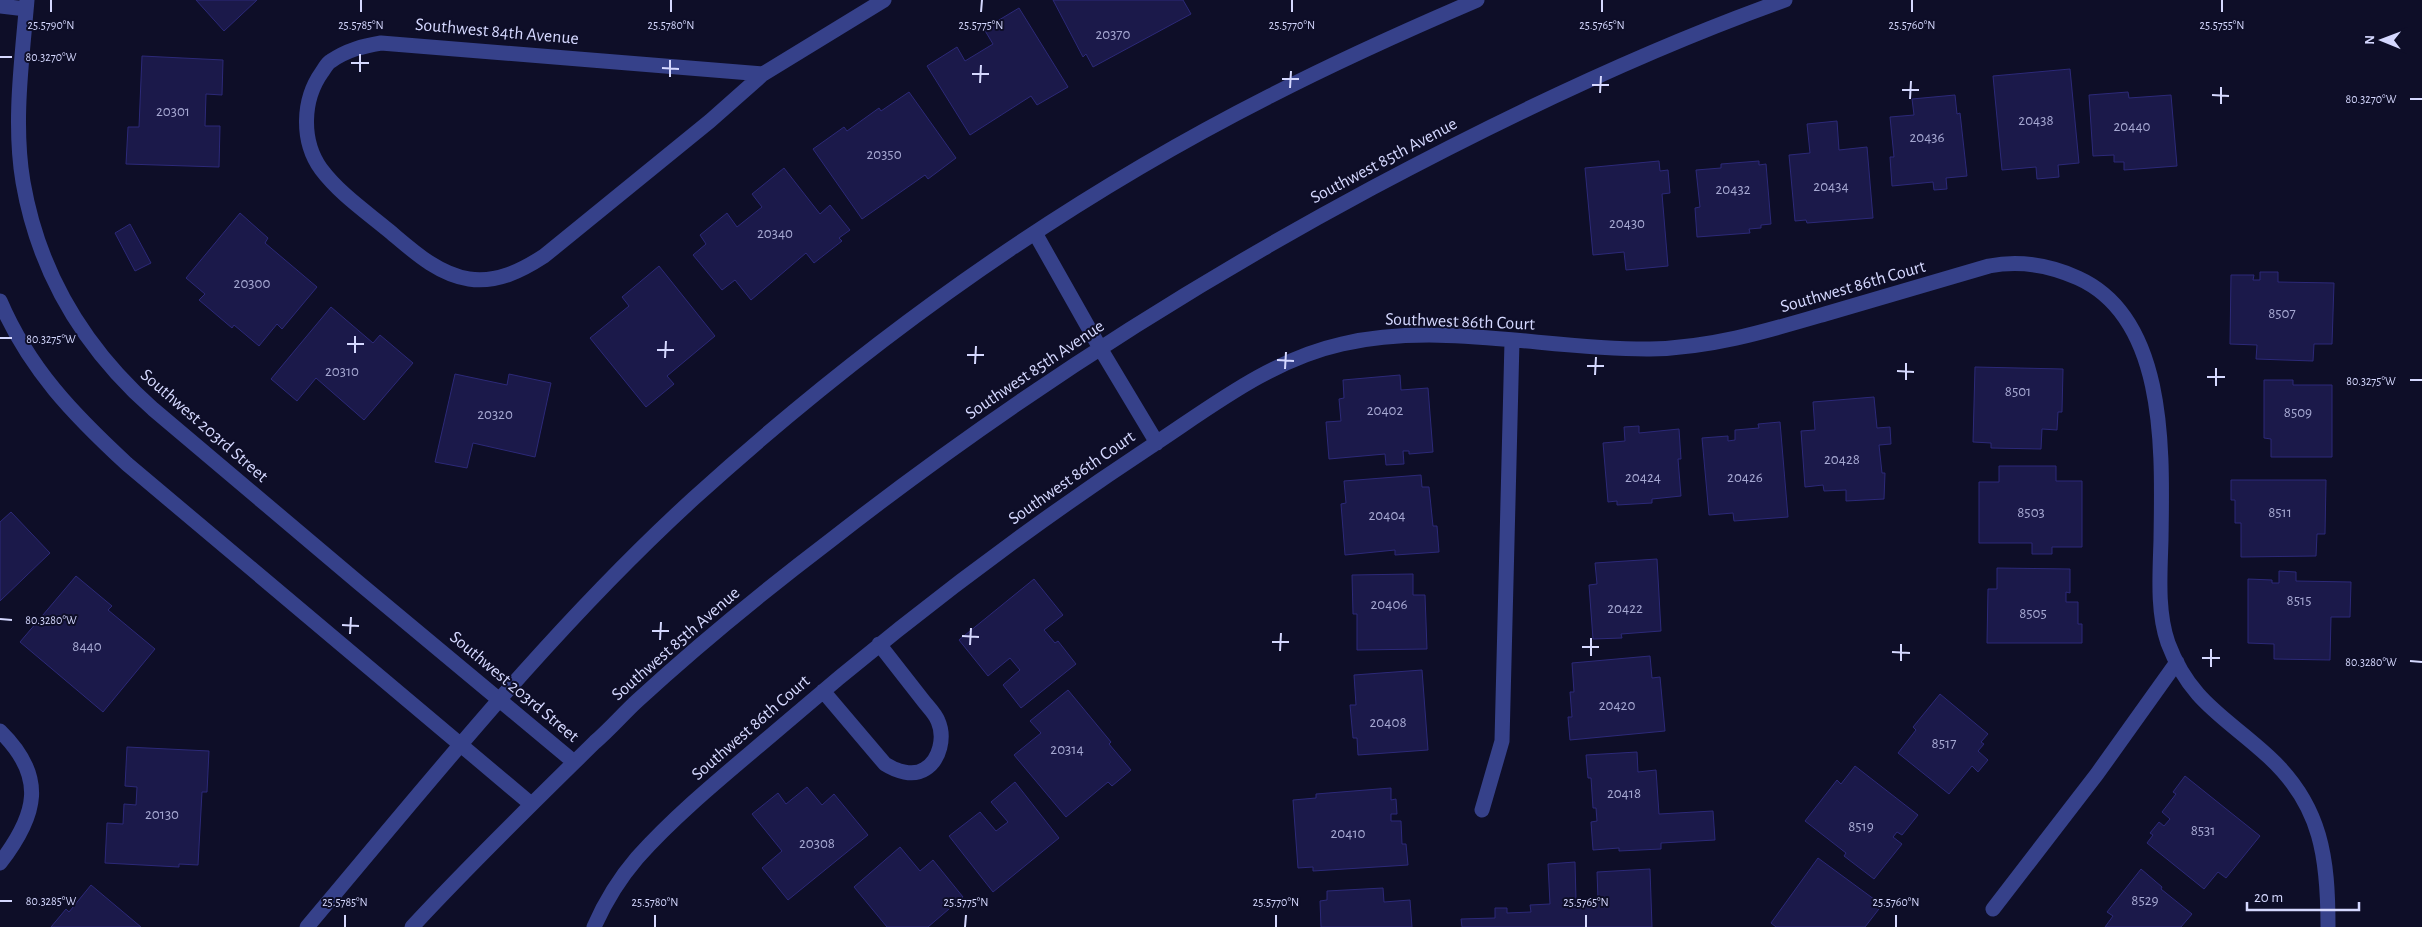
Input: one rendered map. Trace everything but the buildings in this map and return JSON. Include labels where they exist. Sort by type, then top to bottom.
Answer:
[{"type":"street","name":"Southwest 84th Avenue","points":[[763,74],[693,66],[381,43],[359,47],[330,61],[313,88],[306,121],[307,135],[311,150],[333,185],[418,255],[440,269],[469,279],[505,277],[524,269],[544,256],[702,127],[763,74],[884,0]]},
{"type":"street","points":[[307,927],[459,744],[571,622],[654,537],[757,441],[824,387],[934,303],[1035,233],[1112,184],[1268,96],[1360,51],[1477,0]]},
{"type":"street","name":"Southwest 85th Avenue","points":[[412,927],[531,804],[681,662],[794,568],[952,449],[1100,348],[1285,235],[1482,131],[1613,69],[1785,0]]},
{"type":"street","points":[[0,6],[26,4]]},
{"type":"street","name":"Southwest 203rd Street","points":[[26,4],[19,116],[23,182],[37,235],[57,288],[73,317],[92,345],[132,390],[153,409],[574,762]]},
{"type":"street","points":[[1035,233],[1100,348],[1157,443]]},
{"type":"street","name":"Southwest 86th Court","points":[[594,927],[618,882],[663,831],[879,644],[1046,517],[1255,379],[1291,360],[1316,350],[1345,343],[1402,336],[1625,348],[1706,345],[1760,334],[2004,263],[2028,264],[2050,268],[2091,284],[2114,305],[2126,321],[2143,354],[2156,400],[2161,483],[2160,585],[2163,618],[2168,642],[2188,684],[2200,699],[2270,758],[2294,784],[2309,809],[2320,835],[2326,863],[2328,927]]},
{"type":"street","points":[[0,301],[24,349],[38,371],[58,396],[91,431],[127,464],[531,804]]},
{"type":"street","points":[[1482,810],[1502,741],[1512,341]]},
{"type":"street","points":[[823,691],[885,764],[895,771],[922,772],[931,766],[939,750],[942,737],[938,720],[879,644]]},
{"type":"street","points":[[1993,908],[2097,774],[2177,662]]},
{"type":"street","points":[[0,731],[14,746],[30,777],[31,805],[26,824],[16,842],[0,863]]}]
